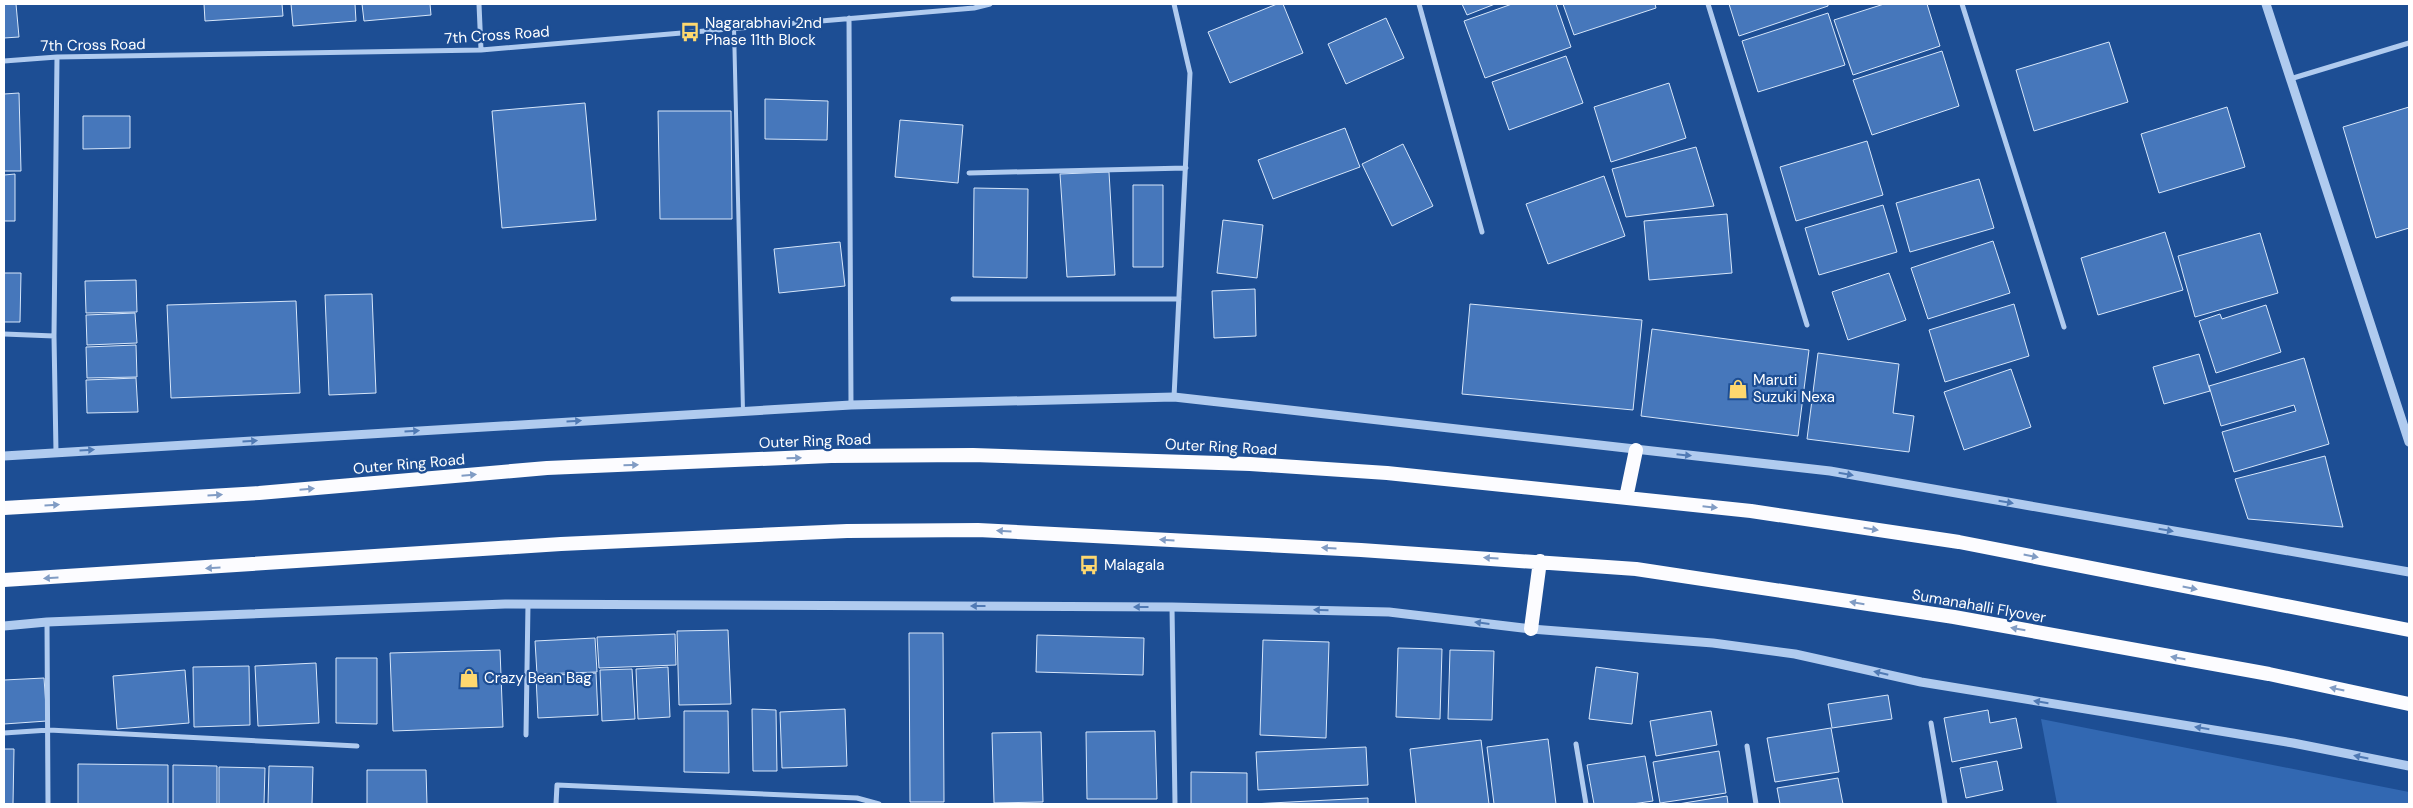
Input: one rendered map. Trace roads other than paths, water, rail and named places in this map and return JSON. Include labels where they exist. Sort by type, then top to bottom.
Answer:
[{"type":"highway","points":[[1636,450],[1626,498],[1751,511],[1959,542],[2409,630]]},
{"type":"highway","name":"Outer Ring Road","points":[[4,508],[258,493],[547,468],[831,456],[964,455],[1250,464],[1378,473],[1626,498]]},
{"type":"highway","points":[[4,580],[561,544],[847,531],[978,530],[1540,561],[1531,629]]},
{"type":"highway","name":"Sumanahalli Flyover","points":[[1540,561],[1636,569],[1954,617],[2269,674],[2409,704]]},
{"type":"street","points":[[479,4],[481,50]]},
{"type":"street","name":"7th Cross Road","points":[[4,61],[57,58],[481,50],[974,8],[990,4]]},
{"type":"street","points":[[1174,4],[1190,73],[1174,397]]},
{"type":"street","points":[[1419,4],[1482,232]]},
{"type":"street","points":[[1708,4],[1807,325]]},
{"type":"street","points":[[1962,4],[2064,327]]},
{"type":"street","points":[[2266,4],[2409,442]]},
{"type":"street","points":[[849,18],[851,405]]},
{"type":"street","points":[[2290,79],[2409,42]]},
{"type":"street","points":[[56,452],[54,336],[57,58]]},
{"type":"street","points":[[969,173],[1186,168]]},
{"type":"street","points":[[952,299],[1179,299]]},
{"type":"street","points":[[4,334],[54,336]]},
{"type":"street","points":[[4,456],[851,405],[1174,397],[1830,471],[2409,572]]},
{"type":"street","points":[[4,626],[48,622],[528,604],[1172,607],[1389,612],[1531,629],[1713,643],[1795,654],[1922,682],[2292,743],[2409,766]]},
{"type":"street","points":[[526,735],[528,604]]},
{"type":"street","points":[[1172,607],[1174,804]]},
{"type":"street","points":[[48,622],[48,804]]},
{"type":"street","points":[[1931,723],[1945,804]]},
{"type":"street","points":[[4,733],[49,730],[356,746]]},
{"type":"street","points":[[1576,744],[1586,804]]},
{"type":"street","points":[[1747,746],[1756,804]]},
{"type":"street","points":[[556,804],[557,785],[857,798],[878,804]]},
{"type":"lane","points":[[734,28],[743,412]]},
{"type":"place","name":"Nagarabhavi 2nd Phase 11th Block","points":[[690,32]]},
{"type":"place","name":"Maruti Suzuki Nexa","points":[[1738,389]]},
{"type":"place","name":"Malagala","points":[[1089,565]]},
{"type":"place","name":"Crazy Bean Bag","points":[[469,678]]}]
